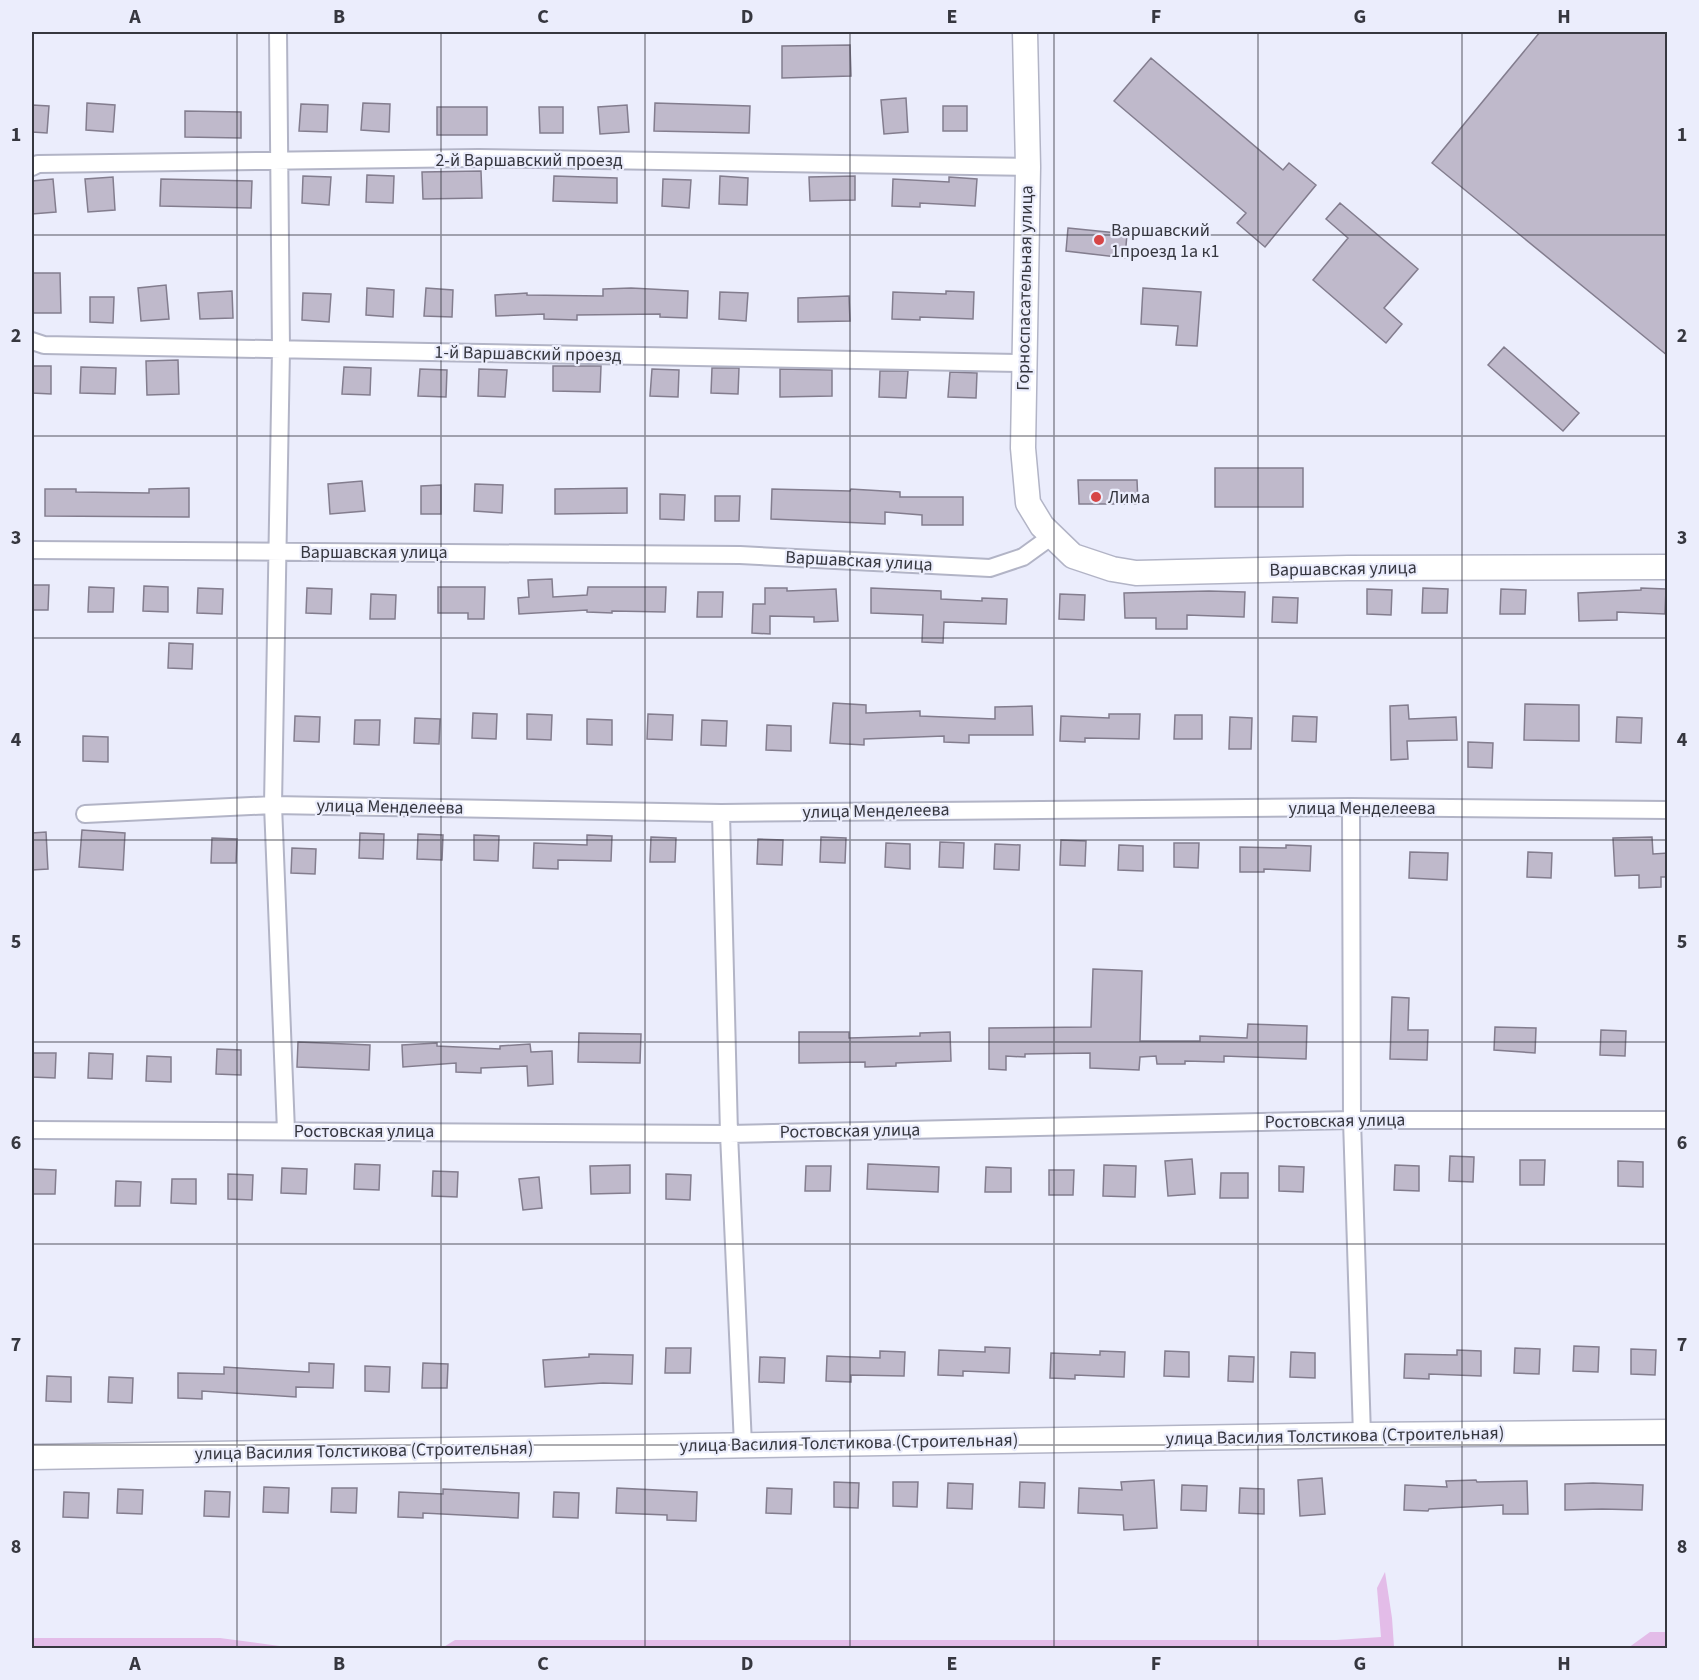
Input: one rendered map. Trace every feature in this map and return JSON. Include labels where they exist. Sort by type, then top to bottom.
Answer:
[{"type":"main road","name":"Горноспасательная улица","points":[[1025,32],[1028,167],[1023,448],[1028,503],[1042,526],[1052,536]]},
{"type":"main road","name":"Варшавская улица","points":[[1052,536],[1073,556],[1112,569],[1136,573],[1360,568],[1668,567]]},
{"type":"main road","name":"улица Василия Толстикова (Строительная)","points":[[32,1457],[1668,1432]]},
{"type":"street","points":[[278,32],[281,349],[273,805],[286,1131]]},
{"type":"street","name":"2-й Варшавский проезд","points":[[32,167],[38,164],[479,158],[1028,167]]},
{"type":"street","name":"1-й Варшавский проезд","points":[[32,341],[45,345],[1024,363]]},
{"type":"street","name":"Варшавская улица","points":[[32,550],[740,555],[990,568],[1023,557],[1052,536]]},
{"type":"street","name":"улица Менделеева","points":[[85,814],[273,805],[721,813],[1351,807],[1668,810]]},
{"type":"street","points":[[1351,807],[1352,1120],[1362,1435]]},
{"type":"street","points":[[721,813],[729,1134],[743,1445]]},
{"type":"street","name":"Ростовская улица","points":[[32,1130],[729,1134],[1352,1120],[1668,1120]]},
{"type":"shaded area","points":[[1385,1572],[1394,1647],[1549,1646],[1551,1648],[442,1648],[455,1640],[1336,1640],[1381,1637],[1377,1588]]},
{"type":"shaded area","points":[[1650,1632],[1667,1632],[1667,1648],[1628,1648]]},
{"type":"shaded area","points":[[32,1638],[220,1638],[294,1648],[32,1648]]},
{"type":"building","points":[[1540,32],[1668,32],[1668,356],[1432,163]]},
{"type":"building","points":[[850,45],[851,76],[782,78],[782,46]]},
{"type":"building","points":[[1151,58],[1283,170],[1289,163],[1316,185],[1265,247],[1237,223],[1246,213],[1114,101]]},
{"type":"building","points":[[906,98],[908,132],[884,134],[881,100]]},
{"type":"building","points":[[87,103],[115,105],[113,132],[86,130]]},
{"type":"building","points":[[363,103],[390,104],[389,132],[361,130]]},
{"type":"building","points":[[655,103],[750,106],[749,133],[654,131]]},
{"type":"building","points":[[301,104],[328,105],[327,132],[299,131]]},
{"type":"building","points":[[32,105],[49,106],[47,133],[32,132]]},
{"type":"building","points":[[627,105],[629,132],[600,134],[598,107]]},
{"type":"building","points":[[943,106],[967,106],[967,131],[943,131]]},
{"type":"building","points":[[437,107],[487,107],[487,135],[437,135]]},
{"type":"building","points":[[539,107],[563,107],[563,133],[540,133]]},
{"type":"building","points":[[185,111],[241,112],[241,138],[185,137]]},
{"type":"building","points":[[481,171],[482,198],[423,199],[422,172]]},
{"type":"building","points":[[367,175],[394,176],[393,203],[366,202]]},
{"type":"building","points":[[303,176],[331,177],[329,205],[302,203]]},
{"type":"building","points":[[554,176],[617,178],[617,203],[553,201]]},
{"type":"building","points":[[720,176],[748,178],[747,205],[719,204]]},
{"type":"building","points":[[855,176],[855,200],[810,201],[809,177]]},
{"type":"building","points":[[113,177],[115,210],[88,212],[85,179]]},
{"type":"building","points":[[949,177],[977,179],[975,206],[920,203],[920,207],[892,206],[893,179],[949,182]]},
{"type":"building","points":[[53,179],[56,212],[32,214],[32,181]]},
{"type":"building","points":[[161,179],[252,181],[251,208],[160,206]]},
{"type":"building","points":[[663,179],[691,180],[689,208],[662,206]]},
{"type":"building","points":[[1340,203],[1418,269],[1384,308],[1402,324],[1386,343],[1313,280],[1348,238],[1326,219]]},
{"type":"building","points":[[1068,228],[1127,234],[1125,258],[1066,251]]},
{"type":"building","points":[[32,273],[60,273],[61,313],[32,313]]},
{"type":"building","points":[[166,285],[169,319],[141,321],[138,288]]},
{"type":"building","points":[[367,288],[394,290],[393,317],[366,315]]},
{"type":"building","points":[[426,288],[453,290],[452,317],[424,316]]},
{"type":"building","points":[[1143,288],[1201,292],[1197,346],[1176,345],[1178,326],[1141,324]]},
{"type":"building","points":[[603,289],[688,291],[687,318],[660,317],[660,314],[577,315],[577,320],[544,319],[544,314],[496,316],[495,295],[527,293],[527,295],[603,296]]},
{"type":"building","points":[[232,291],[233,318],[200,319],[198,293]]},
{"type":"building","points":[[946,291],[974,292],[973,319],[920,317],[920,320],[892,319],[893,292],[946,294]]},
{"type":"building","points":[[720,292],[748,293],[746,321],[719,319]]},
{"type":"building","points":[[303,293],[331,294],[329,322],[302,320]]},
{"type":"building","points":[[849,296],[850,321],[798,322],[798,298]]},
{"type":"building","points":[[90,297],[114,297],[113,323],[90,322]]},
{"type":"building","points":[[1504,347],[1579,413],[1563,431],[1488,365]]},
{"type":"building","points":[[178,360],[179,394],[147,395],[146,361]]},
{"type":"building","points":[[32,366],[51,366],[51,394],[32,393]]},
{"type":"building","points":[[553,366],[601,366],[600,392],[553,391]]},
{"type":"building","points":[[81,367],[116,368],[115,394],[80,393]]},
{"type":"building","points":[[344,367],[371,368],[370,395],[342,394]]},
{"type":"building","points":[[712,368],[739,368],[738,394],[711,393]]},
{"type":"building","points":[[420,369],[447,370],[446,397],[418,396]]},
{"type":"building","points":[[479,369],[507,370],[505,397],[478,396]]},
{"type":"building","points":[[652,369],[679,370],[678,397],[650,396]]},
{"type":"building","points":[[780,369],[832,370],[832,396],[780,397]]},
{"type":"building","points":[[880,371],[908,371],[906,398],[879,397]]},
{"type":"building","points":[[950,372],[977,373],[976,398],[948,397]]},
{"type":"building","points":[[1215,468],[1303,468],[1303,507],[1215,507]]},
{"type":"building","points":[[1078,480],[1137,480],[1138,504],[1079,504]]},
{"type":"building","points":[[362,481],[365,511],[330,514],[328,484]]},
{"type":"building","points":[[475,484],[503,485],[502,513],[474,511]]},
{"type":"building","points":[[441,485],[441,514],[421,514],[421,486]]},
{"type":"building","points":[[189,488],[189,517],[45,516],[45,489],[76,489],[76,492],[149,493],[149,489]]},
{"type":"building","points":[[627,488],[627,513],[555,514],[555,489]]},
{"type":"building","points":[[772,489],[850,491],[851,489],[900,492],[900,497],[963,497],[963,525],[922,525],[922,515],[885,512],[885,524],[771,519]]},
{"type":"building","points":[[660,494],[685,495],[684,520],[660,519]]},
{"type":"building","points":[[715,496],[740,496],[739,521],[715,521]]},
{"type":"building","points":[[552,579],[553,597],[587,595],[588,587],[666,587],[665,612],[612,611],[612,613],[587,612],[587,610],[519,614],[518,598],[529,597],[528,580]]},
{"type":"building","points":[[32,585],[49,585],[48,610],[32,610]]},
{"type":"building","points":[[144,586],[168,587],[168,612],[143,611]]},
{"type":"building","points":[[89,587],[114,588],[113,612],[88,612]]},
{"type":"building","points":[[438,587],[485,587],[484,619],[468,619],[468,613],[438,613]]},
{"type":"building","points":[[198,588],[223,589],[222,614],[197,613]]},
{"type":"building","points":[[307,588],[332,589],[331,614],[306,613]]},
{"type":"building","points":[[765,588],[787,588],[787,591],[836,589],[838,621],[814,622],[814,617],[770,616],[770,634],[752,633],[753,604],[765,604]]},
{"type":"building","points":[[871,588],[941,591],[941,599],[982,601],[982,598],[1007,599],[1006,624],[944,622],[943,643],[922,642],[923,615],[871,613]]},
{"type":"building","points":[[1423,588],[1448,589],[1447,613],[1422,613]]},
{"type":"building","points":[[1641,588],[1666,589],[1665,614],[1617,612],[1617,620],[1579,621],[1578,593],[1641,590]]},
{"type":"building","points":[[1367,589],[1392,590],[1391,615],[1367,614]]},
{"type":"building","points":[[1501,589],[1526,590],[1525,614],[1500,614]]},
{"type":"building","points":[[698,592],[723,592],[722,617],[697,617]]},
{"type":"building","points":[[1245,592],[1244,617],[1187,615],[1187,629],[1156,629],[1156,618],[1125,618],[1124,593]]},
{"type":"building","points":[[371,594],[396,595],[395,619],[370,619]]},
{"type":"building","points":[[1060,594],[1085,595],[1084,620],[1059,619]]},
{"type":"building","points":[[1273,597],[1298,598],[1297,623],[1272,622]]},
{"type":"building","points":[[169,643],[193,644],[192,669],[168,668]]},
{"type":"building","points":[[833,703],[866,705],[866,713],[920,711],[920,716],[995,719],[995,707],[1032,706],[1033,735],[969,735],[969,743],[944,742],[944,736],[864,739],[864,745],[830,743]]},
{"type":"building","points":[[1525,704],[1579,705],[1579,741],[1524,740]]},
{"type":"building","points":[[1408,705],[1409,719],[1456,717],[1457,740],[1407,741],[1408,759],[1391,760],[1390,706]]},
{"type":"building","points":[[473,713],[497,714],[496,739],[472,738]]},
{"type":"building","points":[[527,714],[552,715],[551,740],[527,739]]},
{"type":"building","points":[[648,714],[673,715],[672,740],[647,739]]},
{"type":"building","points":[[1109,714],[1140,714],[1139,739],[1085,738],[1085,742],[1060,741],[1061,716],[1109,718]]},
{"type":"building","points":[[1175,715],[1202,715],[1202,739],[1174,739]]},
{"type":"building","points":[[295,716],[320,717],[319,742],[294,741]]},
{"type":"building","points":[[1293,716],[1317,717],[1316,742],[1292,741]]},
{"type":"building","points":[[1230,717],[1252,718],[1251,749],[1229,749]]},
{"type":"building","points":[[1617,717],[1642,718],[1641,743],[1616,742]]},
{"type":"building","points":[[415,718],[440,719],[439,744],[414,743]]},
{"type":"building","points":[[587,719],[612,720],[612,745],[587,744]]},
{"type":"building","points":[[355,720],[380,720],[379,745],[354,744]]},
{"type":"building","points":[[702,720],[727,721],[726,746],[701,745]]},
{"type":"building","points":[[767,725],[791,726],[791,751],[766,750]]},
{"type":"building","points":[[83,736],[108,737],[108,762],[83,761]]},
{"type":"building","points":[[1468,742],[1493,743],[1492,768],[1468,767]]},
{"type":"building","points":[[82,830],[125,833],[123,870],[79,867]]},
{"type":"building","points":[[46,832],[48,869],[32,870],[32,833]]},
{"type":"building","points":[[360,833],[384,834],[383,859],[359,858]]},
{"type":"building","points":[[418,834],[443,835],[442,860],[417,859]]},
{"type":"building","points":[[474,835],[499,836],[498,861],[474,860]]},
{"type":"building","points":[[587,835],[612,836],[611,861],[558,860],[558,869],[533,868],[534,843],[587,845]]},
{"type":"building","points":[[651,837],[676,838],[675,862],[650,862]]},
{"type":"building","points":[[821,837],[846,838],[845,863],[820,862]]},
{"type":"building","points":[[1652,837],[1653,854],[1668,853],[1668,877],[1661,877],[1661,887],[1639,888],[1639,875],[1615,876],[1613,838]]},
{"type":"building","points":[[212,838],[237,839],[236,863],[211,863]]},
{"type":"building","points":[[758,839],[783,840],[782,865],[757,864]]},
{"type":"building","points":[[1061,840],[1086,841],[1085,866],[1060,865]]},
{"type":"building","points":[[940,842],[964,843],[963,868],[939,867]]},
{"type":"building","points":[[886,843],[910,844],[910,869],[885,867]]},
{"type":"building","points":[[1174,843],[1199,843],[1198,868],[1174,867]]},
{"type":"building","points":[[995,844],[1020,845],[1019,870],[994,869]]},
{"type":"building","points":[[1119,845],[1143,846],[1143,871],[1118,870]]},
{"type":"building","points":[[1286,845],[1311,846],[1310,871],[1264,869],[1264,872],[1240,872],[1240,847],[1286,848]]},
{"type":"building","points":[[292,848],[316,849],[315,874],[291,873]]},
{"type":"building","points":[[1410,852],[1448,853],[1447,880],[1409,878]]},
{"type":"building","points":[[1528,852],[1552,853],[1551,878],[1527,877]]},
{"type":"building","points":[[1093,969],[1142,971],[1140,1041],[1200,1041],[1200,1036],[1247,1038],[1248,1024],[1307,1026],[1306,1059],[1224,1056],[1224,1062],[1185,1061],[1185,1064],[1157,1064],[1156,1056],[1140,1057],[1139,1070],[1090,1068],[1090,1053],[1025,1054],[1025,1057],[1006,1056],[1006,1070],[989,1069],[989,1028],[1091,1027]]},
{"type":"building","points":[[1392,997],[1409,998],[1408,1030],[1428,1030],[1427,1060],[1390,1059]]},
{"type":"building","points":[[1495,1027],[1536,1028],[1535,1053],[1494,1050]]},
{"type":"building","points":[[1601,1030],[1626,1031],[1625,1056],[1600,1055]]},
{"type":"building","points":[[799,1032],[849,1032],[849,1038],[920,1036],[920,1033],[950,1032],[951,1061],[896,1063],[896,1066],[865,1067],[865,1062],[799,1063]]},
{"type":"building","points":[[579,1033],[641,1034],[640,1063],[578,1062]]},
{"type":"building","points":[[298,1042],[370,1045],[369,1070],[297,1067]]},
{"type":"building","points":[[437,1043],[437,1046],[500,1049],[500,1046],[530,1044],[531,1052],[552,1051],[553,1084],[528,1086],[527,1066],[481,1068],[481,1073],[456,1072],[456,1063],[403,1067],[402,1045]]},
{"type":"building","points":[[217,1049],[241,1050],[241,1075],[216,1074]]},
{"type":"building","points":[[32,1053],[56,1053],[55,1078],[32,1077]]},
{"type":"building","points":[[89,1053],[113,1054],[112,1079],[88,1078]]},
{"type":"building","points":[[147,1056],[171,1057],[171,1082],[146,1081]]},
{"type":"building","points":[[1450,1156],[1474,1157],[1473,1182],[1449,1181]]},
{"type":"building","points":[[1192,1159],[1195,1194],[1168,1196],[1165,1161]]},
{"type":"building","points":[[1520,1160],[1545,1160],[1544,1185],[1520,1185]]},
{"type":"building","points":[[1618,1161],[1643,1162],[1643,1187],[1618,1186]]},
{"type":"building","points":[[355,1164],[380,1165],[379,1190],[354,1189]]},
{"type":"building","points":[[868,1164],[939,1167],[938,1192],[867,1189]]},
{"type":"building","points":[[630,1165],[630,1193],[591,1194],[590,1166]]},
{"type":"building","points":[[1104,1165],[1136,1166],[1135,1197],[1103,1196]]},
{"type":"building","points":[[1395,1165],[1419,1166],[1419,1191],[1394,1190]]},
{"type":"building","points":[[806,1166],[831,1166],[830,1191],[805,1191]]},
{"type":"building","points":[[1279,1166],[1304,1167],[1303,1192],[1279,1191]]},
{"type":"building","points":[[986,1167],[1011,1168],[1011,1192],[985,1192]]},
{"type":"building","points":[[282,1168],[307,1169],[306,1194],[281,1193]]},
{"type":"building","points":[[32,1169],[56,1170],[55,1194],[32,1194]]},
{"type":"building","points":[[1049,1170],[1074,1170],[1073,1195],[1049,1195]]},
{"type":"building","points":[[433,1171],[458,1172],[457,1197],[432,1196]]},
{"type":"building","points":[[1221,1173],[1248,1173],[1248,1198],[1220,1198]]},
{"type":"building","points":[[228,1174],[253,1175],[252,1200],[228,1199]]},
{"type":"building","points":[[666,1174],[691,1175],[690,1200],[666,1199]]},
{"type":"building","points":[[539,1177],[542,1208],[523,1210],[519,1179]]},
{"type":"building","points":[[172,1179],[196,1179],[196,1204],[171,1203]]},
{"type":"building","points":[[116,1181],[141,1182],[140,1206],[115,1206]]},
{"type":"building","points":[[1574,1346],[1599,1347],[1598,1372],[1573,1371]]},
{"type":"building","points":[[985,1347],[1010,1348],[1009,1373],[963,1371],[963,1376],[938,1375],[939,1350],[985,1352]]},
{"type":"building","points":[[666,1348],[691,1348],[690,1373],[665,1373]]},
{"type":"building","points":[[1515,1348],[1540,1349],[1539,1374],[1514,1373]]},
{"type":"building","points":[[1631,1349],[1656,1350],[1655,1375],[1631,1374]]},
{"type":"building","points":[[1457,1350],[1481,1351],[1481,1376],[1429,1374],[1429,1379],[1404,1378],[1405,1354],[1457,1355]]},
{"type":"building","points":[[880,1351],[905,1352],[904,1376],[851,1375],[851,1382],[826,1381],[827,1356],[880,1358]]},
{"type":"building","points":[[1100,1351],[1125,1352],[1124,1377],[1075,1375],[1075,1379],[1050,1378],[1051,1353],[1100,1355]]},
{"type":"building","points":[[1165,1351],[1189,1352],[1189,1377],[1164,1376]]},
{"type":"building","points":[[1291,1352],[1315,1353],[1315,1378],[1290,1377]]},
{"type":"building","points":[[589,1354],[633,1355],[632,1384],[603,1383],[545,1387],[543,1360],[589,1357]]},
{"type":"building","points":[[1229,1356],[1254,1357],[1253,1382],[1228,1381]]},
{"type":"building","points":[[760,1357],[785,1358],[784,1383],[759,1382]]},
{"type":"building","points":[[309,1363],[334,1364],[333,1388],[296,1387],[296,1397],[202,1391],[202,1399],[178,1398],[178,1373],[224,1374],[224,1367],[309,1372]]},
{"type":"building","points":[[423,1363],[448,1364],[447,1388],[422,1388]]},
{"type":"building","points":[[365,1366],[390,1367],[389,1392],[365,1391]]},
{"type":"building","points":[[47,1376],[71,1377],[71,1402],[46,1401]]},
{"type":"building","points":[[109,1377],[133,1378],[132,1403],[108,1402]]},
{"type":"building","points":[[1322,1478],[1325,1514],[1300,1516],[1298,1480]]},
{"type":"building","points":[[1154,1480],[1157,1528],[1124,1530],[1123,1515],[1078,1513],[1079,1488],[1122,1490],[1121,1482]]},
{"type":"building","points":[[1476,1480],[1477,1482],[1527,1481],[1528,1514],[1503,1514],[1503,1505],[1429,1509],[1428,1511],[1404,1510],[1405,1485],[1447,1487],[1446,1481]]},
{"type":"building","points":[[834,1482],[859,1483],[858,1508],[834,1507]]},
{"type":"building","points":[[893,1482],[918,1482],[917,1507],[893,1506]]},
{"type":"building","points":[[1020,1482],[1045,1483],[1044,1508],[1019,1507]]},
{"type":"building","points":[[948,1483],[973,1484],[972,1509],[947,1508]]},
{"type":"building","points":[[1565,1484],[1643,1485],[1642,1510],[1565,1510]]},
{"type":"building","points":[[1182,1485],[1207,1486],[1206,1511],[1181,1510]]},
{"type":"building","points":[[264,1487],[289,1488],[288,1513],[263,1512]]},
{"type":"building","points":[[332,1488],[357,1488],[356,1513],[331,1512]]},
{"type":"building","points":[[617,1488],[697,1492],[696,1521],[667,1520],[667,1515],[616,1513]]},
{"type":"building","points":[[767,1488],[792,1489],[791,1514],[766,1513]]},
{"type":"building","points":[[1240,1488],[1264,1489],[1264,1514],[1239,1513]]},
{"type":"building","points":[[118,1489],[143,1490],[142,1514],[117,1513]]},
{"type":"building","points":[[443,1489],[519,1493],[518,1518],[423,1513],[423,1518],[398,1517],[399,1492],[443,1494]]},
{"type":"building","points":[[205,1491],[230,1492],[229,1517],[204,1516]]},
{"type":"building","points":[[64,1492],[89,1493],[88,1518],[63,1517]]},
{"type":"building","points":[[554,1492],[579,1493],[578,1518],[553,1517]]},
{"type":"place","name":"Варшавский 1проезд 1а к1","points":[[1099,240]]},
{"type":"place","name":"Лима","points":[[1096,497]]}]
